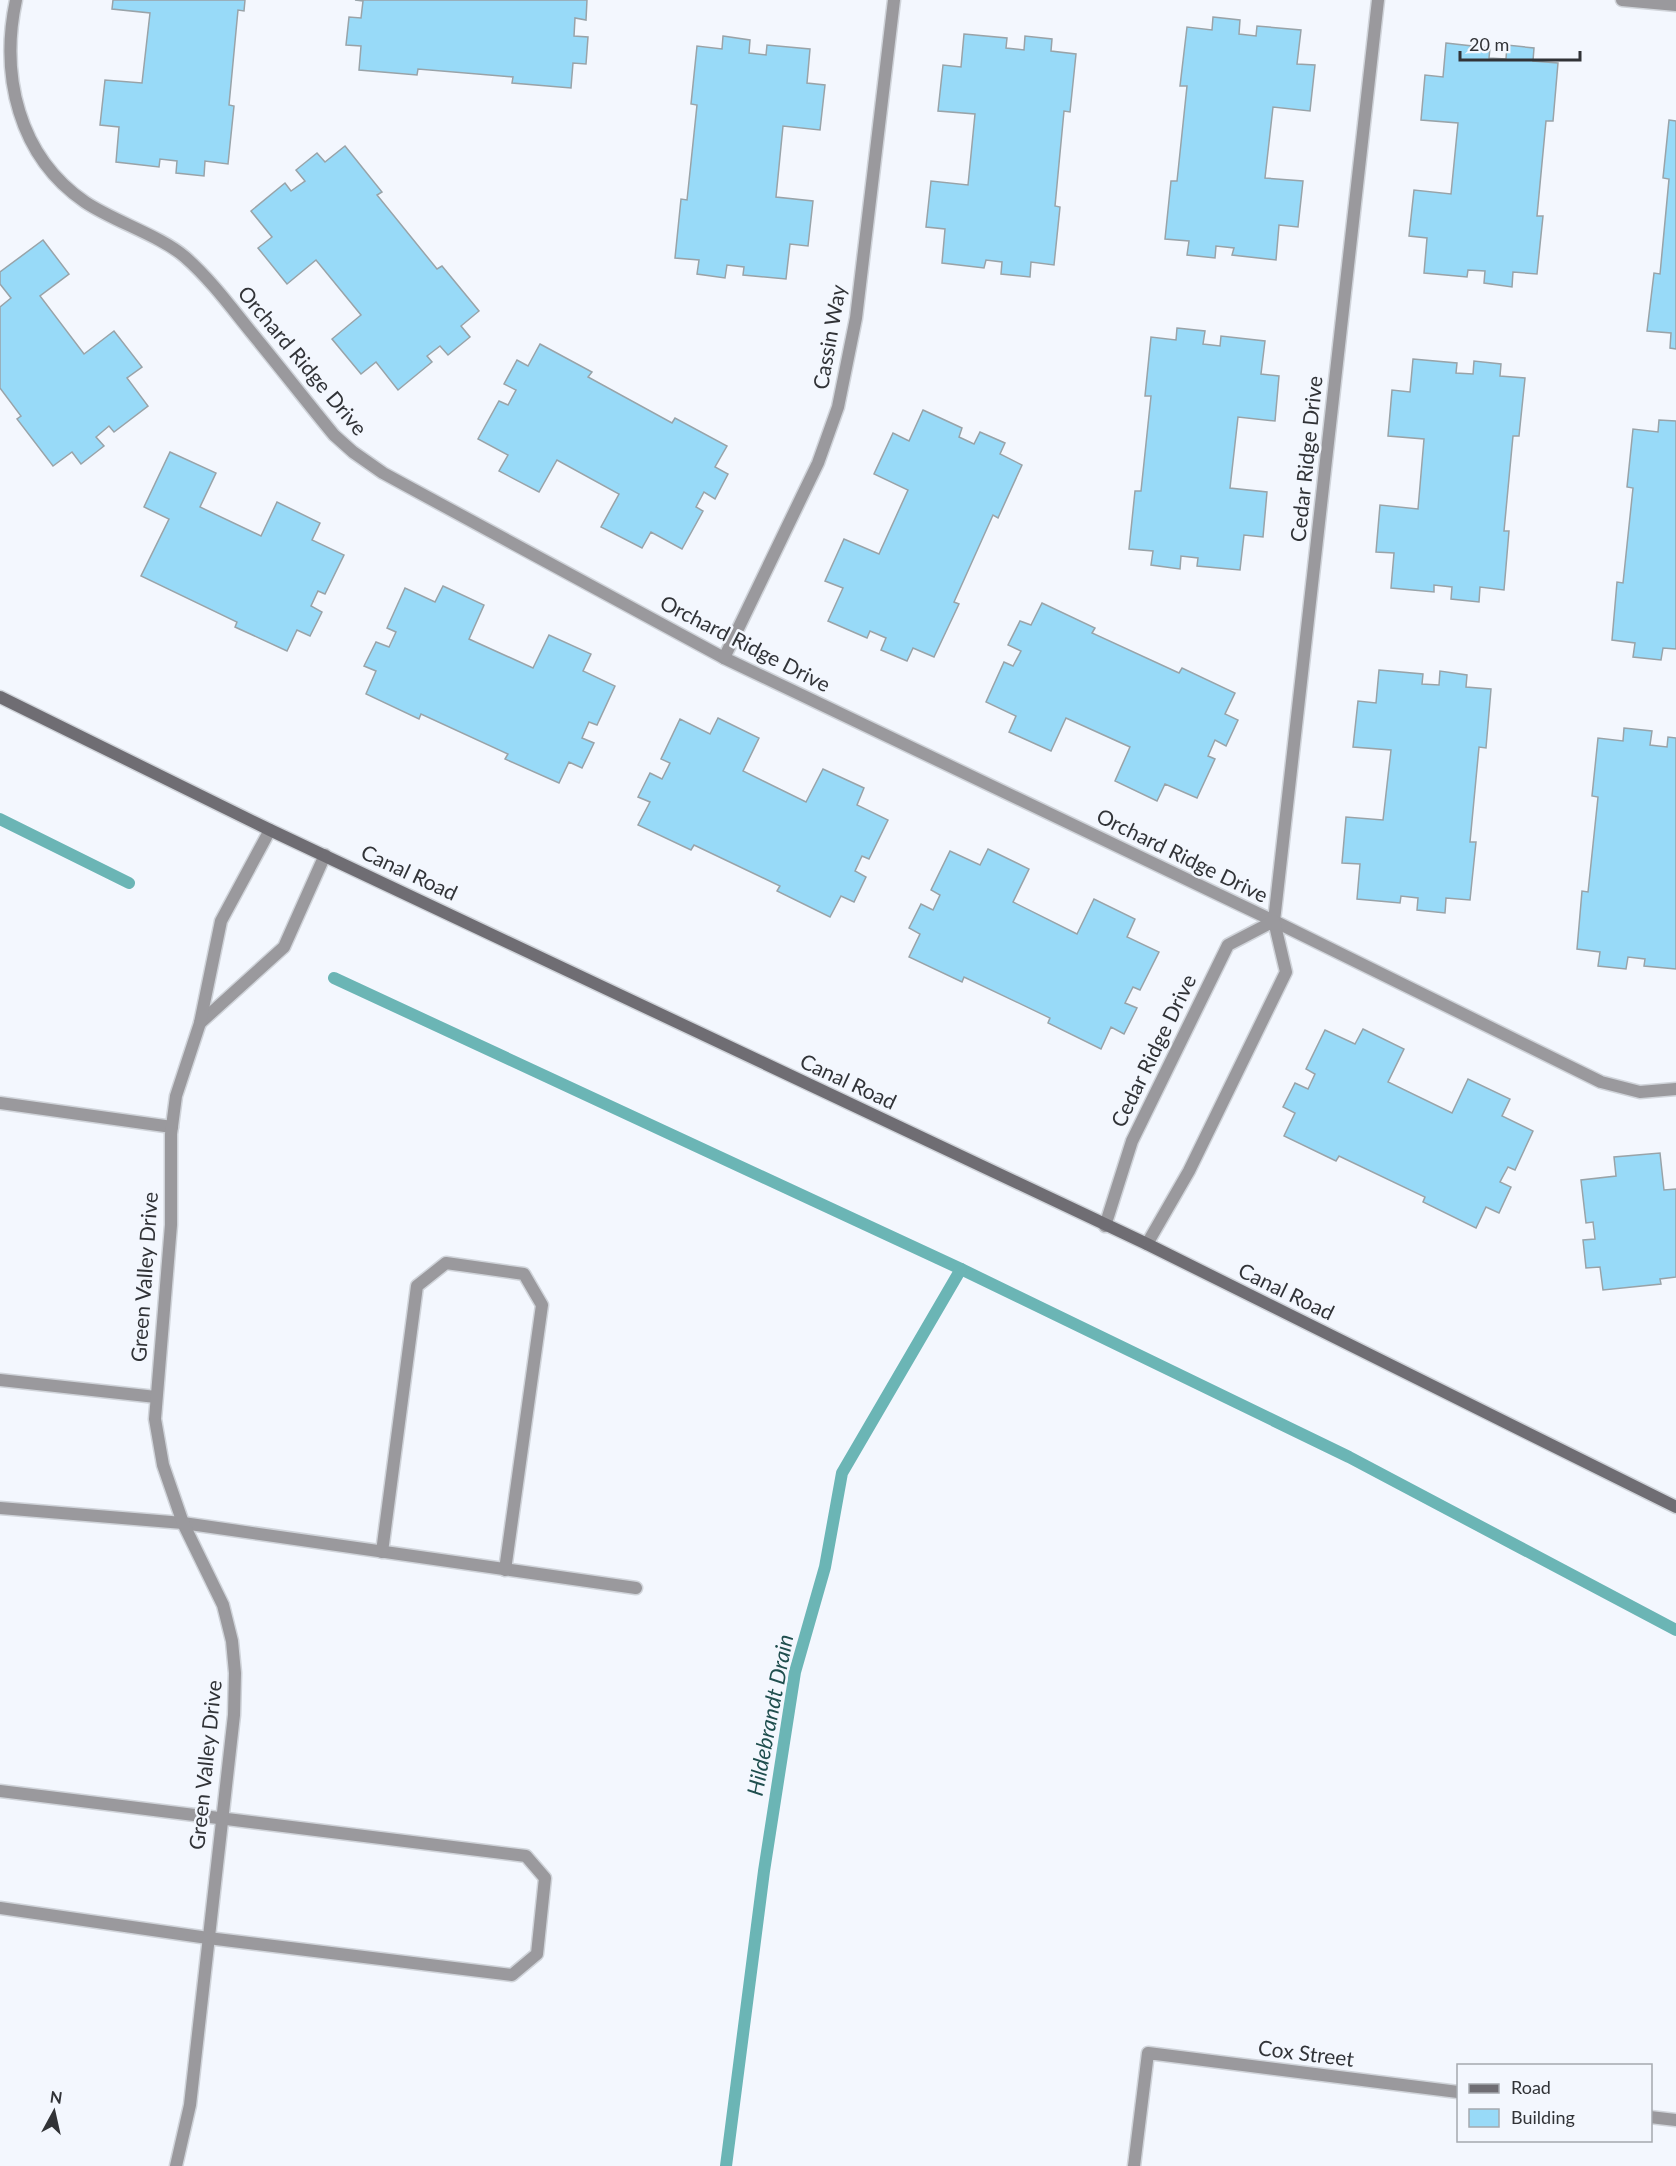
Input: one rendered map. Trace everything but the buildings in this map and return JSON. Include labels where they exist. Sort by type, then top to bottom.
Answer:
[{"type":"street","name":"Orchard Ridge Drive","points":[[16,0],[8,48],[10,74],[23,125],[38,153],[59,179],[85,202],[183,255],[204,275],[346,447],[383,474],[724,658],[1274,921],[1601,1082],[1640,1092],[1675,1090]]},
{"type":"street","name":"Cassin Way","points":[[724,658],[818,463],[838,407],[856,318],[894,0]]},
{"type":"street","name":"Cedar Ridge Drive","points":[[1147,1244],[1189,1171],[1286,972],[1274,921],[1378,0]]},
{"type":"street","points":[[1622,0],[1676,5]]},
{"type":"street","name":"Canal Road","points":[[0,697],[270,830],[1147,1244],[1676,1507]]},
{"type":"street","name":"Green Valley Drive","points":[[176,2166],[190,2105],[234,1715],[235,1673],[232,1641],[223,1605],[183,1523],[163,1465],[155,1419],[171,1225],[172,1127],[176,1096],[200,1023],[221,921],[270,830]]},
{"type":"street","name":"Green Valley Drive","points":[[200,1023],[284,947],[325,855]]},
{"type":"street","name":"Cedar Ridge Drive","points":[[1105,1226],[1132,1141],[1228,945],[1274,921]]},
{"type":"street","points":[[0,1103],[172,1127]]},
{"type":"street","points":[[382,1552],[417,1286],[446,1263],[524,1274],[542,1305],[505,1570]]},
{"type":"street","points":[[0,1380],[156,1397]]},
{"type":"street","points":[[0,1508],[183,1523],[636,1588]]},
{"type":"street","points":[[0,1791],[526,1856],[545,1878],[537,1954],[512,1975],[208,1938],[0,1908]]},
{"type":"street","name":"Cox Street","points":[[1134,2166],[1148,2053],[1457,2092]]},
{"type":"street","points":[[1652,2116],[1676,2120]]},
{"type":"waterway","points":[[0,819],[129,883]]},
{"type":"waterway","points":[[334,978],[961,1269],[1349,1457],[1676,1630]]},
{"type":"waterway","name":"Hildebrandt Drain","points":[[726,2166],[764,1871],[795,1672],[825,1567],[842,1473],[961,1269]]}]
